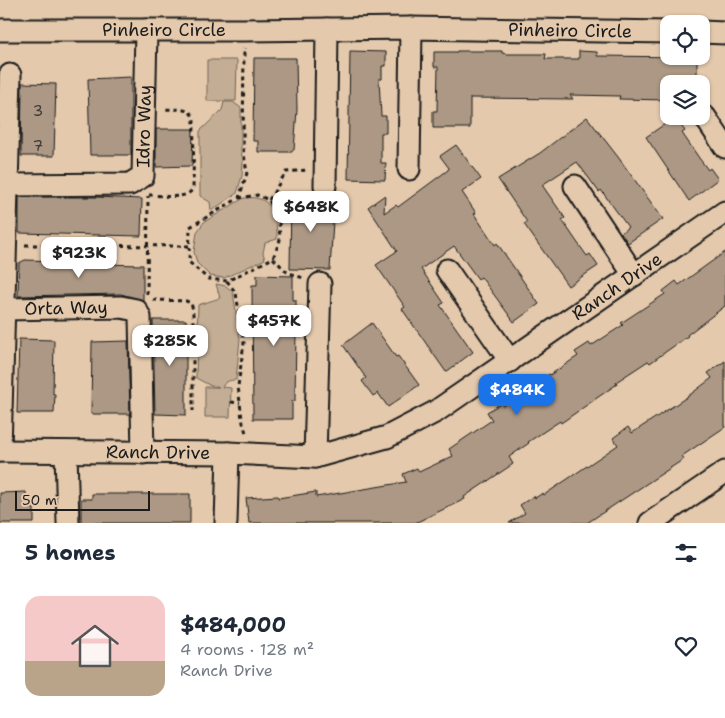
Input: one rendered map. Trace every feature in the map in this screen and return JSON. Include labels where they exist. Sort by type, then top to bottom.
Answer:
[{"type":"street","name":"Pinheiro Circle","points":[[0,30],[411,28],[660,32]]},
{"type":"street","points":[[409,169],[411,28]]},
{"type":"street","points":[[325,177],[327,29]]},
{"type":"street","name":"Idro Way","points":[[7,185],[130,184],[143,176],[146,30]]},
{"type":"street","points":[[710,32],[725,33]]},
{"type":"street","points":[[0,451],[10,75]]},
{"type":"street","points":[[710,124],[725,147]]},
{"type":"street","points":[[575,186],[634,275]]},
{"type":"street","name":"Ranch Drive","points":[[0,451],[228,453],[315,457],[387,436],[435,412],[725,212]]},
{"type":"street","points":[[447,270],[510,360]]},
{"type":"street","points":[[315,457],[320,284]]},
{"type":"street","name":"Orta Way","points":[[4,309],[121,307],[136,310],[140,317],[143,452]]},
{"type":"street","points":[[66,452],[68,523]]},
{"type":"street","points":[[226,523],[228,453]]},
{"type":"street","points":[[650,523],[725,472]]},
{"type":"path","points":[[239,198],[247,173],[243,148],[244,30]]},
{"type":"path","points":[[130,184],[148,195],[184,196],[193,189],[193,114],[189,110],[144,108]]},
{"type":"path","points":[[269,200],[286,172],[325,177]]},
{"type":"path","points":[[148,195],[147,300],[186,301],[191,303],[194,310],[193,411]]},
{"type":"path","points":[[257,195],[269,200],[279,221],[280,240],[273,258],[227,281],[208,279],[189,262],[190,227],[239,198],[257,195]]},
{"type":"path","points":[[6,244],[189,246]]},
{"type":"path","points":[[273,258],[286,272],[320,284]]},
{"type":"path","points":[[227,281],[236,293],[244,343],[238,386],[242,419],[246,433]]},
{"type":"path","points":[[231,402],[240,403]]},
{"type":"shaded area","points":[[207,60],[237,60],[236,101],[207,101]]},
{"type":"shaded area","points":[[224,102],[233,102],[241,108],[242,176],[237,193],[211,211],[210,202],[200,196],[200,131],[222,110]]},
{"type":"shaded area","points":[[244,198],[262,200],[271,208],[274,214],[277,239],[265,243],[263,253],[265,259],[224,278],[210,276],[197,263],[194,252],[197,232],[204,222]]},
{"type":"shaded area","points":[[216,284],[226,286],[233,292],[240,339],[236,380],[228,381],[222,387],[231,388],[230,417],[205,417],[205,387],[219,387],[211,386],[196,378],[198,305],[220,298]]},
{"type":"building","points":[[350,51],[386,52],[386,66],[382,66],[382,79],[379,79],[381,116],[386,116],[386,133],[381,133],[381,163],[386,163],[385,180],[348,179]]},
{"type":"building","points":[[502,51],[502,53],[507,54],[546,54],[545,59],[579,59],[579,51],[597,52],[597,56],[660,57],[660,65],[697,65],[697,75],[660,75],[660,100],[619,99],[620,96],[570,95],[573,99],[470,98],[470,128],[433,128],[433,111],[437,111],[438,67],[434,67],[434,52]]},
{"type":"building","points":[[254,58],[296,58],[297,110],[294,150],[292,152],[258,152],[258,141],[253,141]]},
{"type":"building","points":[[131,77],[131,155],[90,155],[88,79]]},
{"type":"building","points":[[22,83],[56,84],[54,156],[21,156]]},
{"type":"building","points":[[587,117],[663,219],[628,243],[621,233],[628,227],[601,190],[599,192],[577,162],[542,185],[565,218],[562,220],[577,242],[587,256],[590,254],[598,266],[568,286],[524,224],[527,222],[498,179],[540,153]]},
{"type":"building","points":[[663,125],[681,125],[685,131],[682,133],[699,158],[718,179],[689,201],[646,137]]},
{"type":"building","points":[[156,129],[193,129],[192,166],[156,167]]},
{"type":"building","points":[[456,145],[481,179],[462,192],[495,245],[497,243],[539,304],[514,322],[481,277],[478,279],[454,246],[421,269],[444,303],[440,305],[473,352],[446,372],[402,309],[405,307],[376,265],[397,251],[368,207],[385,195],[384,213],[396,205],[398,207],[448,170],[449,168],[440,156]]},
{"type":"building","points":[[291,195],[330,197],[330,221],[333,221],[330,270],[290,269]]},
{"type":"building","points":[[19,197],[142,199],[141,236],[19,233]]},
{"type":"building","points":[[725,252],[725,306],[650,363],[648,361],[561,423],[560,421],[528,442],[509,457],[513,464],[464,497],[465,499],[415,523],[249,523],[246,498],[278,496],[278,498],[316,492],[316,497],[406,482],[403,474],[417,468],[419,472],[453,456],[449,449],[492,420],[487,412],[500,404],[503,406],[550,375],[578,356],[575,352],[589,343],[591,346],[623,325],[621,323],[665,294],[663,291],[676,281],[679,285]]},
{"type":"building","points":[[25,260],[58,261],[58,263],[143,265],[143,300],[121,294],[18,296],[19,263]]},
{"type":"building","points":[[257,275],[293,276],[293,300],[296,300],[296,331],[295,401],[292,401],[292,419],[253,419],[252,285],[257,285]]},
{"type":"building","points":[[153,320],[186,320],[186,415],[155,414]]},
{"type":"building","points":[[372,323],[419,385],[388,407],[378,393],[373,396],[362,381],[366,378],[343,345]]},
{"type":"building","points":[[19,339],[54,340],[54,413],[17,413]]},
{"type":"building","points":[[128,341],[130,414],[91,414],[92,342]]},
{"type":"building","points":[[725,361],[725,427],[682,456],[684,459],[587,523],[509,523],[525,513],[520,505],[534,496],[535,498],[543,493],[544,495],[618,445],[613,438],[628,427],[632,433],[687,397],[712,378],[708,373]]},
{"type":"building","points":[[26,492],[26,508],[34,508],[34,523],[0,523],[0,493]]},
{"type":"building","points":[[92,494],[190,494],[190,523],[81,523],[81,499],[92,499]]}]
